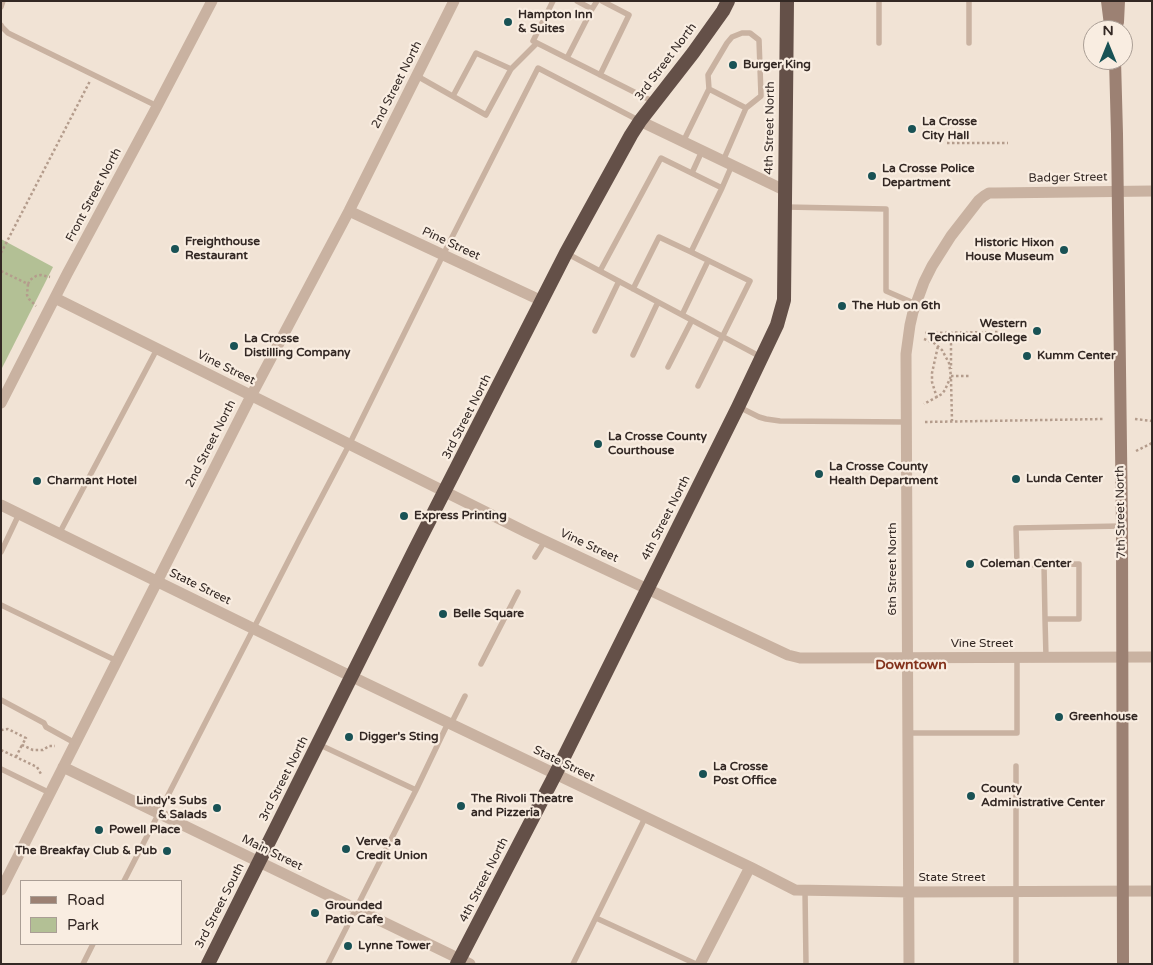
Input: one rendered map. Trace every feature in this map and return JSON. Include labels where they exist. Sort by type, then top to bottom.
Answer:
[{"type":"highway","name":"3rd Street North","points":[[259,863],[415,549],[566,253],[640,122],[693,53],[728,1]]},
{"type":"highway","name":"4th Street North","points":[[462,962],[738,407],[776,325],[784,300],[787,1]]},
{"type":"highway","name":"3rd Street South","points":[[209,964],[259,863]]},
{"type":"main road","points":[[1107,1],[1109,20]]},
{"type":"main road","points":[[1118,20],[1119,1]]},
{"type":"main road","name":"7th Street North","points":[[1115,70],[1118,134],[1122,526],[1123,964]]},
{"type":"street","name":"Front Street North","points":[[1,403],[212,1]]},
{"type":"street","name":"2nd Street North","points":[[1,890],[251,396],[349,211],[454,1]]},
{"type":"street","points":[[640,122],[784,190]]},
{"type":"street","name":"Badger Street","points":[[984,196],[989,193],[1152,191]]},
{"type":"street","name":"6th Street North","points":[[909,964],[907,347],[910,325],[924,282],[951,236],[984,196]]},
{"type":"street","name":"Pine Street","points":[[349,211],[542,301]]},
{"type":"street","name":"Vine Street","points":[[55,298],[545,541],[788,655],[800,658],[1152,657]]},
{"type":"street","name":"State Street","points":[[1,505],[352,677],[795,890],[908,892],[1152,891]]},
{"type":"street","name":"Main Street","points":[[63,767],[259,863],[356,908],[462,962]]},
{"type":"street","points":[[700,964],[750,867]]},
{"type":"lane","points":[[1,7],[3,1]]},
{"type":"lane","points":[[553,1],[533,42],[655,102]]},
{"type":"lane","points":[[577,1],[592,9]]},
{"type":"lane","points":[[567,58],[598,1]]},
{"type":"lane","points":[[600,75],[629,15],[602,1]]},
{"type":"lane","points":[[879,1],[879,43]]},
{"type":"lane","points":[[969,1],[969,43]]},
{"type":"lane","points":[[1,25],[8,34],[157,106]]},
{"type":"lane","points":[[683,142],[709,89],[708,74],[727,43],[732,37],[742,33],[750,33],[759,40],[761,96],[746,108],[722,188],[691,252]]},
{"type":"lane","points":[[417,76],[486,115],[511,69],[537,43]]},
{"type":"lane","points":[[453,96],[476,53],[511,69]]},
{"type":"lane","points":[[124,880],[349,445],[538,68],[640,122]]},
{"type":"lane","points":[[709,89],[746,108]]},
{"type":"lane","points":[[692,173],[702,151]]},
{"type":"lane","points":[[600,272],[661,158],[722,188]]},
{"type":"lane","points":[[784,207],[886,209],[886,290],[916,304]]},
{"type":"lane","points":[[633,289],[659,237],[750,281],[698,386]]},
{"type":"lane","points":[[566,253],[761,357]]},
{"type":"lane","points":[[682,315],[708,261]]},
{"type":"lane","points":[[595,331],[619,281]]},
{"type":"lane","points":[[633,355],[658,302]]},
{"type":"lane","points":[[668,368],[692,320]]},
{"type":"lane","points":[[60,534],[157,349]]},
{"type":"lane","points":[[738,407],[759,417],[780,421],[906,422]]},
{"type":"lane","points":[[1,552],[19,514]]},
{"type":"lane","points":[[1044,619],[1079,619],[1079,564],[1017,565],[1016,528],[1122,526]]},
{"type":"lane","points":[[536,557],[545,541]]},
{"type":"lane","points":[[1044,564],[1046,657]]},
{"type":"lane","points":[[481,664],[518,592]]},
{"type":"lane","points":[[1,605],[117,661]]},
{"type":"lane","points":[[908,733],[1017,734],[1017,658]]},
{"type":"lane","points":[[328,964],[466,696]]},
{"type":"lane","points":[[1,700],[44,723],[46,727],[75,743]]},
{"type":"lane","points":[[318,744],[416,790]]},
{"type":"lane","points":[[1016,766],[1016,964]]},
{"type":"lane","points":[[1,769],[50,793]]},
{"type":"lane","points":[[573,964],[645,818]]},
{"type":"lane","points":[[805,891],[806,964]]},
{"type":"lane","points":[[596,918],[696,964]]},
{"type":"lane","points":[[84,964],[93,945]]},
{"type":"path","points":[[1,253],[93,76]]},
{"type":"path","points":[[947,144],[1008,144]]},
{"type":"path","points":[[1,271],[28,284]]},
{"type":"path","points":[[36,306],[27,295],[28,284],[36,276],[50,277]]},
{"type":"path","points":[[925,333],[1000,332]]},
{"type":"path","points":[[924,338],[942,350],[949,363],[951,376],[942,394],[924,404]]},
{"type":"path","points":[[951,338],[952,421]]},
{"type":"path","points":[[937,398],[932,382],[932,373],[938,346]]},
{"type":"path","points":[[951,376],[970,376]]},
{"type":"path","points":[[925,422],[1103,419]]},
{"type":"path","points":[[1135,419],[1152,421]]},
{"type":"path","points":[[1136,451],[1152,443]]},
{"type":"path","points":[[1,730],[8,729],[26,738],[16,757]]},
{"type":"path","points":[[22,744],[33,750],[43,750],[49,746],[55,746]]},
{"type":"path","points":[[1,750],[37,767],[41,774]]},
{"type":"green space","points":[[1,239],[53,267],[1,370]]},
{"type":"place","name":"Hampton Inn & Suites","points":[[508,22]]},
{"type":"place","name":"Burger King","points":[[733,65]]},
{"type":"place","name":"La Crosse City Hall","points":[[912,129]]},
{"type":"place","name":"La Crosse Police Department","points":[[872,176]]},
{"type":"place","name":"Freighthouse Restaurant","points":[[175,249]]},
{"type":"place","name":"Historic Hixon House Museum","points":[[1064,250]]},
{"type":"place","name":"The Hub on 6th","points":[[842,306]]},
{"type":"place","name":"Western Technical College","points":[[1037,331]]},
{"type":"place","name":"La Crosse Distilling Company","points":[[234,346]]},
{"type":"place","name":"Kumm Center","points":[[1027,356]]},
{"type":"place","name":"La Crosse County Courthouse","points":[[598,444]]},
{"type":"place","name":"La Crosse County Health Department","points":[[819,474]]},
{"type":"place","name":"Lunda Center","points":[[1016,479]]},
{"type":"place","name":"Charmant Hotel","points":[[37,481]]},
{"type":"place","name":"Express Printing","points":[[404,516]]},
{"type":"place","name":"Coleman Center","points":[[970,564]]},
{"type":"place","name":"Belle Square","points":[[443,614]]},
{"type":"place","name":"Greenhouse","points":[[1059,717]]},
{"type":"place","name":"Digger's Sting","points":[[349,737]]},
{"type":"place","name":"La Crosse Post Office","points":[[703,774]]},
{"type":"place","name":"County Administrative Center","points":[[971,796]]},
{"type":"place","name":"The Rivoli Theatre and Pizzeria","points":[[461,806]]},
{"type":"place","name":"Lindy's Subs & Salads","points":[[217,808]]},
{"type":"place","name":"Powell Place","points":[[99,830]]},
{"type":"place","name":"Verve, a Credit Union","points":[[346,849]]},
{"type":"place","name":"The Breakfay Club & Pub","points":[[167,851]]},
{"type":"place","name":"Grounded Patio Cafe","points":[[315,913]]},
{"type":"place","name":"Lynne Tower","points":[[348,946]]},
{"type":"district","name":"Downtown","points":[[911,665]]}]
